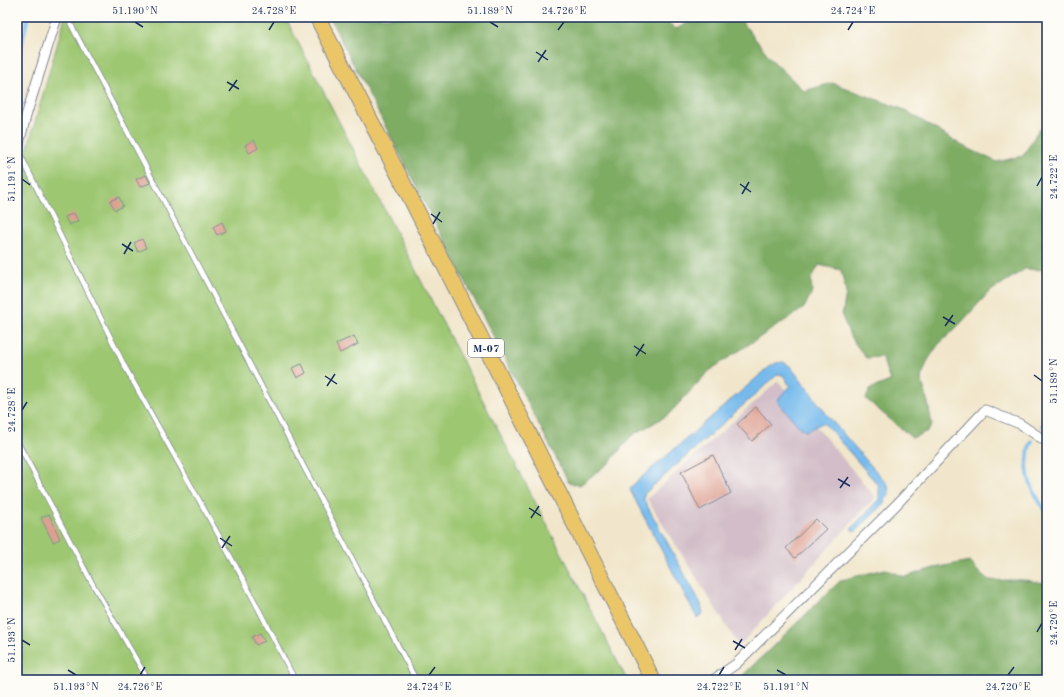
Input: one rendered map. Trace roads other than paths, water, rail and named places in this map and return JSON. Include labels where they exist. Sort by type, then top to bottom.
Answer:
[{"type":"highway","name":"М-07","points":[[317,17],[407,191],[653,680]]},
{"type":"street","points":[[17,151],[26,116],[57,17]]},
{"type":"street","points":[[713,680],[736,664],[886,514],[985,410],[1020,424],[1047,442]]},
{"type":"lane","points":[[67,17],[416,680]]},
{"type":"lane","points":[[17,151],[125,367],[243,579],[295,680]]},
{"type":"lane","points":[[17,441],[90,580],[148,680]]},
{"type":"water","points":[[783,362],[790,366],[832,421],[888,485],[889,494],[882,506],[855,532],[851,529],[879,499],[879,486],[826,425],[822,423],[806,431],[801,429],[778,402],[779,398],[790,386],[783,375],[778,374],[644,494],[644,500],[701,604],[703,613],[697,618],[630,490],[634,484],[768,368],[776,363]]},
{"type":"waterway","points":[[17,65],[28,17]]},
{"type":"waterway","points":[[1042,426],[1047,418]]},
{"type":"waterway","points":[[1032,441],[1028,452],[1027,465],[1029,480],[1047,515]]}]
